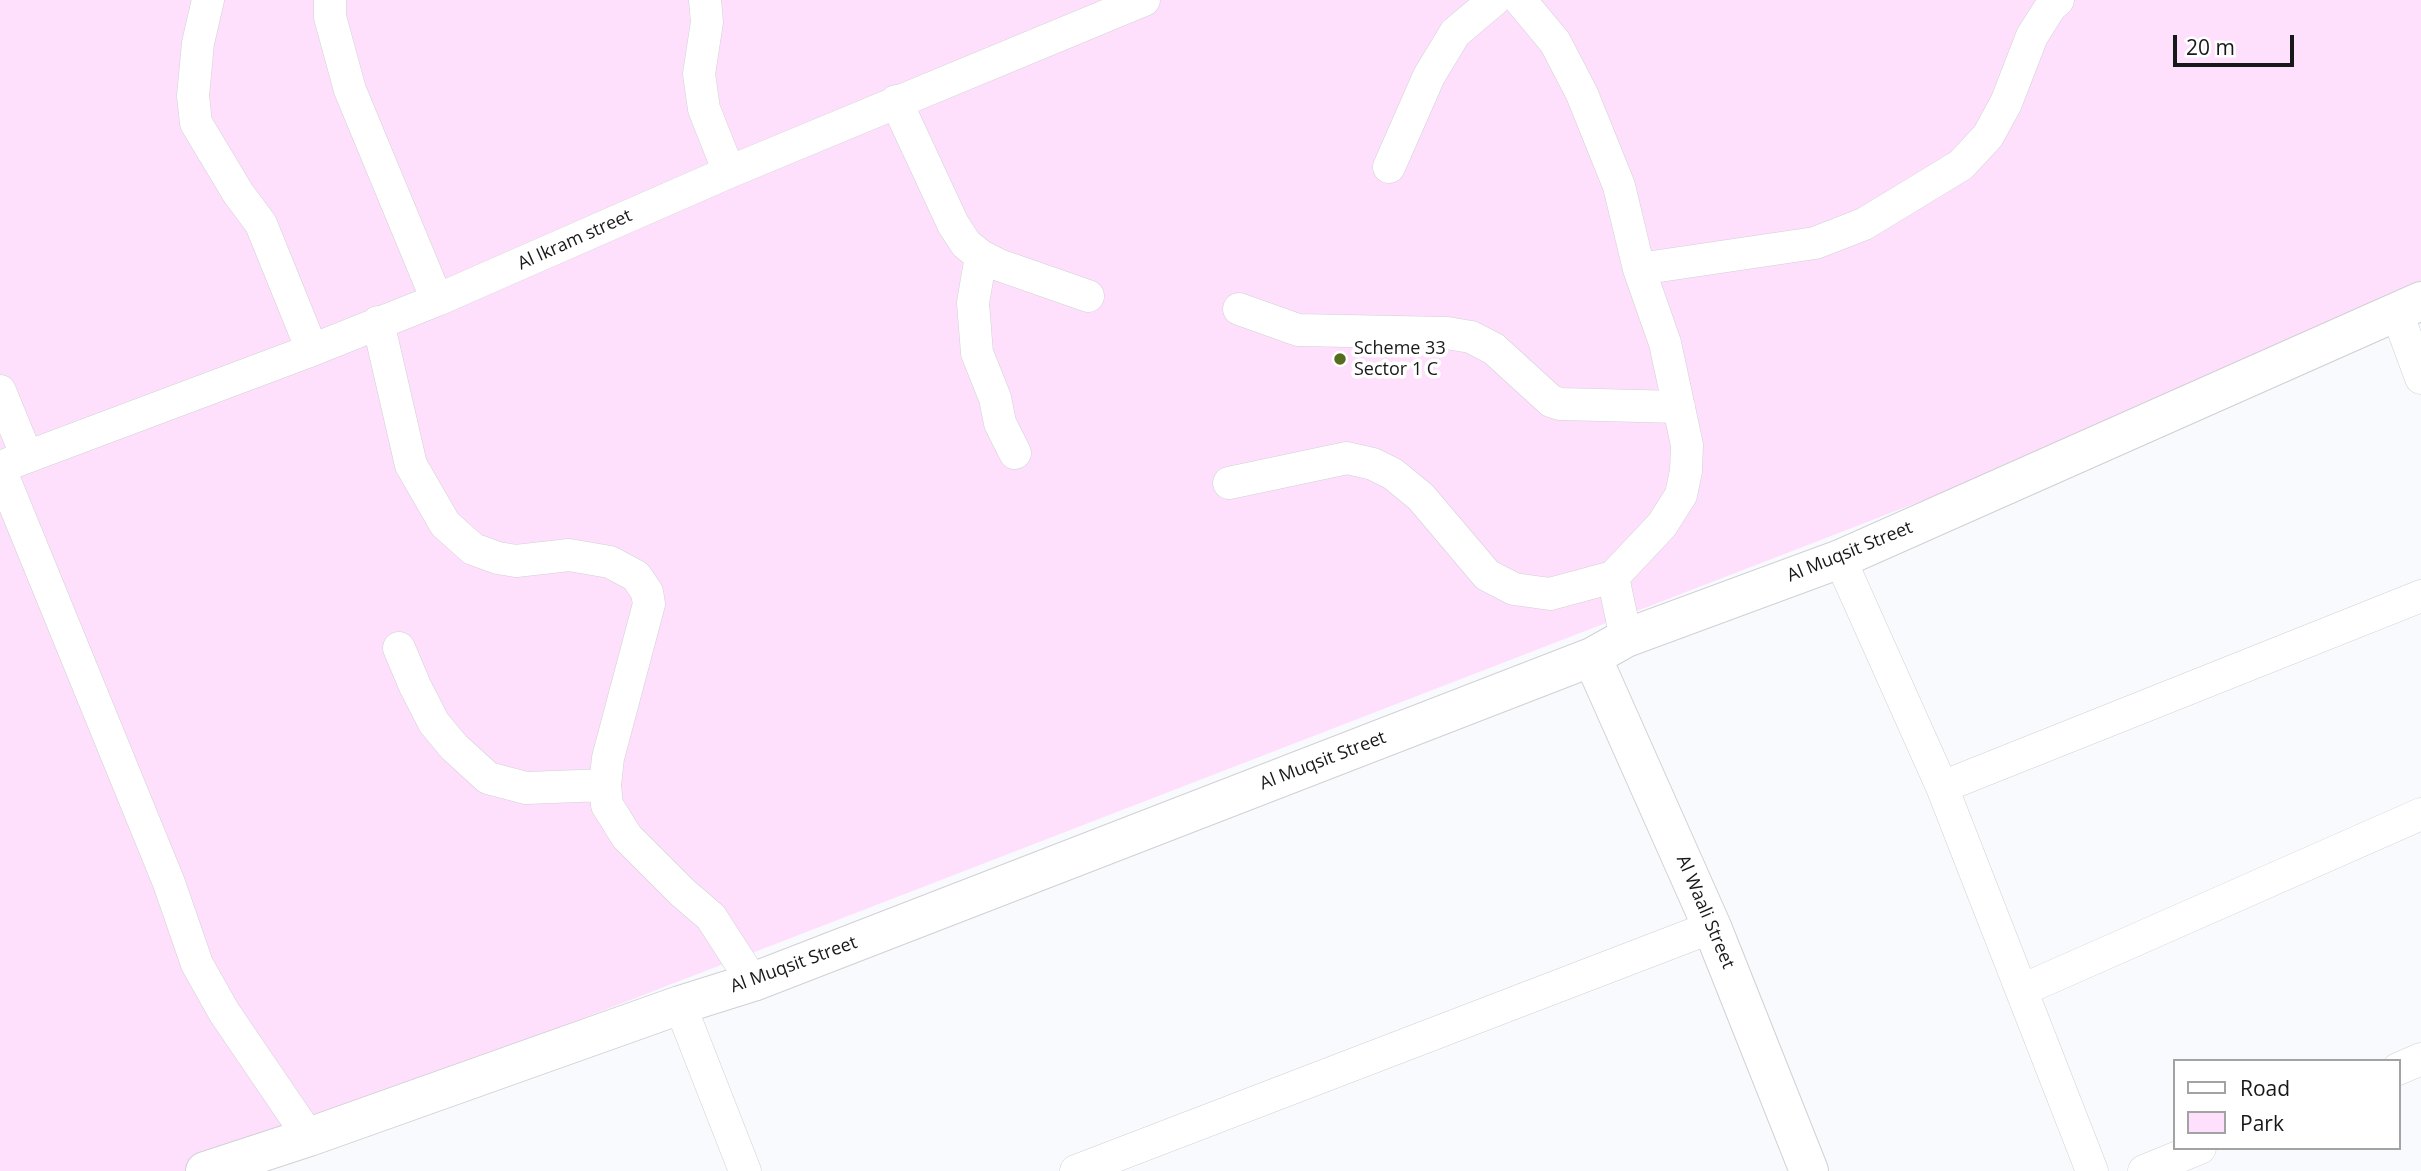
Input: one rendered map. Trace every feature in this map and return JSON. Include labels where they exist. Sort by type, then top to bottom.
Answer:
[{"type":"street","points":[[208,0],[198,43],[193,96],[196,123],[238,193],[261,224],[312,350]]},
{"type":"street","points":[[330,0],[330,17],[350,90],[437,300]]},
{"type":"street","points":[[705,0],[707,22],[699,74],[704,109],[729,172]]},
{"type":"street","name":"Al Ikram street","points":[[9,464],[437,300],[895,101],[1144,0]]},
{"type":"street","points":[[1389,167],[1429,76],[1455,33],[1494,0]]},
{"type":"street","points":[[1229,483],[1347,458],[1373,464],[1393,474],[1421,497],[1487,575],[1514,589],[1550,593],[1613,577],[1662,525],[1681,495],[1686,471],[1687,445],[1665,343],[1639,269],[1619,186],[1582,94],[1555,42],[1520,0]]},
{"type":"street","points":[[1639,269],[1815,243],[1864,223],[1961,165],[1988,136],[2006,103],[2032,36],[2057,0]]},
{"type":"street","points":[[895,101],[953,224],[966,244],[999,265],[1088,296]]},
{"type":"street","points":[[981,256],[973,303],[977,353],[995,398],[1000,423],[1015,453]]},
{"type":"street","points":[[2408,305],[2421,378]]},
{"type":"street","name":"Al Muqsit Street","points":[[205,1171],[753,982],[1592,657],[1626,638],[1840,559],[2408,305]]},
{"type":"street","points":[[1239,309],[1298,330],[1447,333],[1471,337],[1494,349],[1551,401],[1560,404],[1679,408]]},
{"type":"street","points":[[378,322],[411,465],[445,524],[473,549],[498,558],[516,561],[569,555],[610,562],[636,576],[647,592],[649,604],[608,758],[605,785],[607,805],[627,837],[711,917],[753,982]]},
{"type":"street","points":[[0,391],[9,464],[169,883],[197,964],[223,1012],[309,1137]]},
{"type":"street","points":[[1840,559],[1942,787],[2092,1171]]},
{"type":"street","points":[[1613,577],[1626,638]]},
{"type":"street","points":[[1942,787],[2421,596]]},
{"type":"street","points":[[399,648],[434,723],[454,747],[488,778],[526,788],[605,785]]},
{"type":"street","name":"Al Waali Street","points":[[1592,657],[1712,927],[1809,1171]]},
{"type":"street","points":[[2022,990],[2421,814]]},
{"type":"street","points":[[1076,1171],[1712,927]]},
{"type":"street","points":[[680,1005],[745,1171]]},
{"type":"street","points":[[2400,1068],[2421,1059]]},
{"type":"street","points":[[2144,1171],[2195,1150]]},
{"type":"green space","points":[[0,0],[2421,0],[2421,308],[188,1171],[0,1171]]},
{"type":"place","name":"Scheme 33 Sector 1 C","points":[[1340,359]]}]
